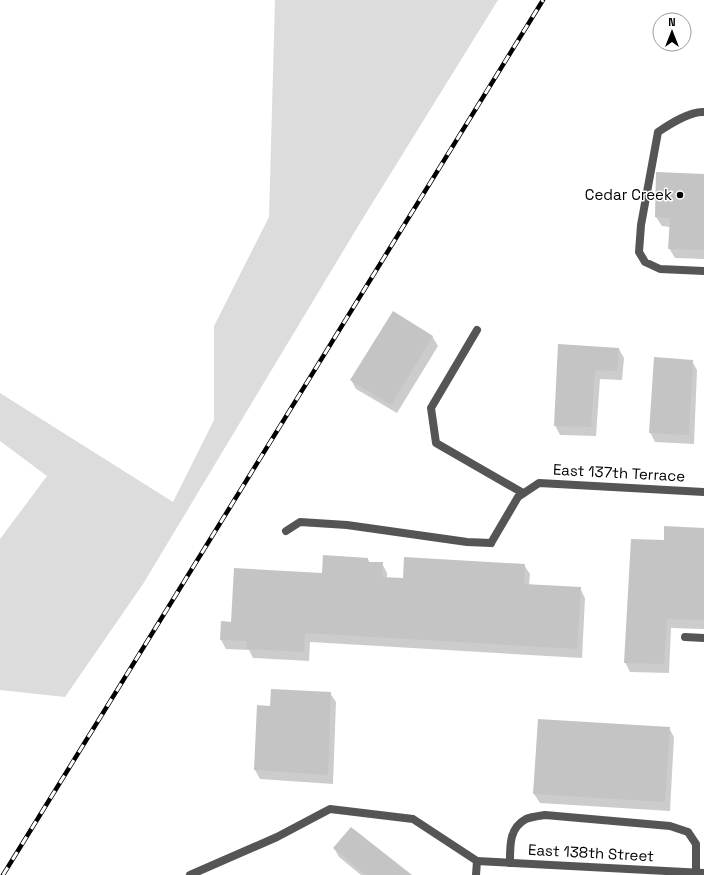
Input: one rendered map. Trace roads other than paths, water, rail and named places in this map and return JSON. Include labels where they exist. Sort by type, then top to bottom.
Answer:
[{"type":"street","points":[[704,112],[698,112],[674,122],[658,132],[640,225],[639,252],[644,262],[660,269],[704,271]]},
{"type":"street","points":[[477,330],[431,408],[436,443],[523,493]]},
{"type":"street","name":"East 137th Terrace","points":[[286,531],[300,522],[347,524],[467,542],[491,543],[518,497],[539,483],[704,492]]},
{"type":"street","points":[[685,637],[704,638]]},
{"type":"street","points":[[190,875],[277,837],[330,809],[413,819],[477,861],[476,875]]},
{"type":"street","points":[[510,863],[510,843],[514,829],[527,819],[545,815],[670,826],[688,832],[696,844],[700,873]]},
{"type":"street","name":"East 138th Street","points":[[477,861],[676,873],[700,873]]},
{"type":"railway","points":[[3,875],[543,0]]},
{"type":"place","name":"Cedar Creek","points":[[680,195]]}]
